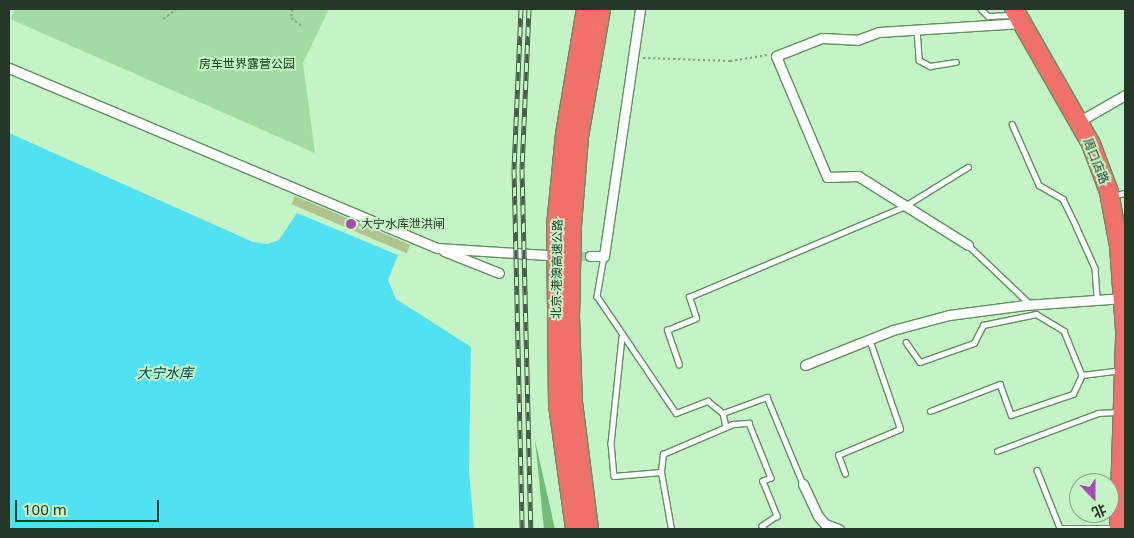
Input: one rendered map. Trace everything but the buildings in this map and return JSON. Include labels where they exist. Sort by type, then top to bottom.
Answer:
[{"type":"highway","name":"北京-港澳高速公路","points":[[575,529],[558,405],[556,226],[565,134],[586,9]]},
{"type":"highway","name":"北京-港澳高速公路","points":[[589,529],[573,403],[570,316],[571,236],[579,137],[601,9]]},
{"type":"highway","name":"周口店路","points":[[1018,15],[1091,144],[1108,192],[1124,298],[1125,330]]},
{"type":"highway","points":[[1119,529],[1123,483],[1125,337]]},
{"type":"street","points":[[590,256],[604,256],[640,9]]},
{"type":"street","points":[[968,245],[858,176],[827,177],[776,56],[822,38],[857,40],[879,32],[917,29],[1018,15]]},
{"type":"street","points":[[9,68],[409,238],[499,273]]},
{"type":"street","points":[[1078,122],[1125,95]]},
{"type":"street","points":[[436,248],[547,255]]},
{"type":"street","points":[[805,364],[869,339],[949,316],[1030,304],[1124,298]]},
{"type":"street","points":[[803,484],[818,516],[825,524],[839,529]]},
{"type":"lane","points":[[981,9],[988,16],[1018,15]]},
{"type":"lane","points":[[917,29],[919,60],[930,66],[956,62]]},
{"type":"lane","points":[[1012,124],[1040,185],[1063,199],[1096,268],[1097,300]]},
{"type":"lane","points":[[679,365],[667,330],[696,318],[689,297],[905,206],[968,167]]},
{"type":"lane","points":[[968,245],[1030,304]]},
{"type":"lane","points":[[604,256],[597,296],[622,337],[676,413],[708,401],[722,413],[726,427]]},
{"type":"lane","points":[[906,342],[920,362],[974,343],[983,325],[1036,314],[1064,331],[1082,375],[1073,394],[1011,415],[1000,384],[930,411]]},
{"type":"lane","points":[[622,337],[611,443],[614,476],[661,472]]},
{"type":"lane","points":[[845,474],[838,455],[900,429],[869,339]]},
{"type":"lane","points":[[1082,375],[1124,370]]},
{"type":"lane","points":[[722,413],[767,397],[803,484]]},
{"type":"lane","points":[[998,451],[1124,403]]},
{"type":"lane","points":[[671,529],[661,472],[663,454],[726,427],[748,423],[771,478],[763,482],[777,516],[762,526],[764,529]]},
{"type":"lane","points":[[1037,470],[1060,528],[1119,529]]},
{"type":"path","points":[[163,19],[177,9]]},
{"type":"path","points":[[292,9],[291,18],[303,27]]},
{"type":"path","points":[[633,58],[730,61],[776,56]]},
{"type":"green space","name":"房车世界露营公园","points":[[16,9],[329,9],[303,63],[315,153],[10,19]]},
{"type":"green space","points":[[535,440],[555,529],[544,529]]},
{"type":"water","name":"大宁水库","points":[[9,133],[253,242],[267,244],[279,240],[297,213],[398,255],[388,280],[396,299],[471,347],[469,471],[474,529],[9,529]]},
{"type":"tunnel","points":[[568,256],[590,256]]},
{"type":"railway","points":[[521,9],[514,169],[522,529]]},
{"type":"railway","points":[[529,9],[522,169],[531,529]]},
{"type":"place","name":"大宁水库泄洪闸","points":[[351,224]]}]
